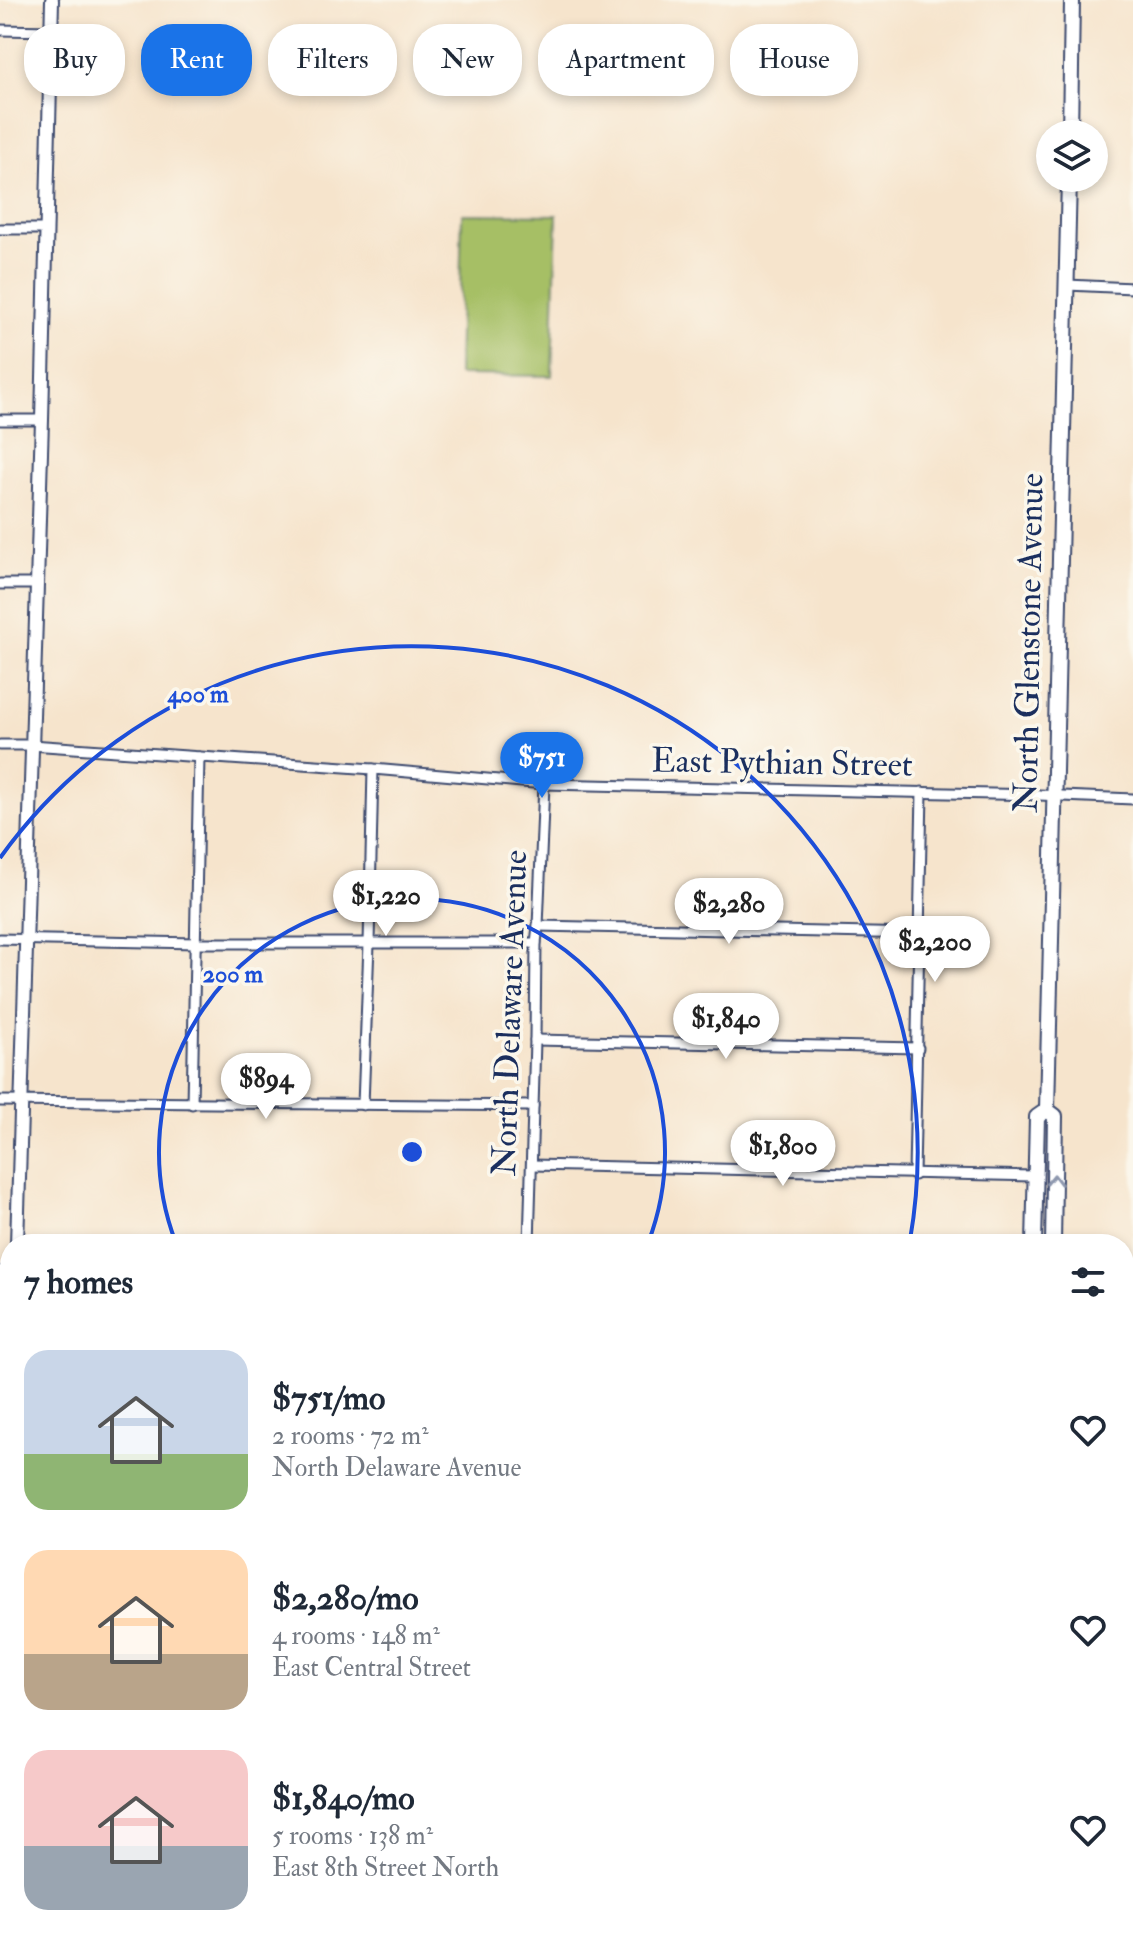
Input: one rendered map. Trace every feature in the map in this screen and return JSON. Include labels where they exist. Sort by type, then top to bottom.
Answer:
[{"type":"main road","points":[[1070,120],[1072,0]]},
{"type":"main road","name":"North Glenstone Avenue","points":[[1047,1110],[1069,192]]},
{"type":"main road","name":"North Glenstone Avenue","points":[[1034,1234],[1037,1117],[1047,1110]]},
{"type":"main road","name":"North Glenstone Avenue","points":[[1047,1110],[1055,1116],[1053,1234]]},
{"type":"street","points":[[51,24],[52,0]]},
{"type":"street","points":[[0,30],[24,30]]},
{"type":"street","points":[[17,1234],[49,96]]},
{"type":"street","points":[[0,229],[46,229]]},
{"type":"street","points":[[1067,285],[1133,288]]},
{"type":"street","points":[[0,420],[42,420]]},
{"type":"street","points":[[0,584],[36,584]]},
{"type":"street","name":"East Pythian Street","points":[[0,745],[373,769],[544,784],[1133,799]]},
{"type":"street","points":[[192,1104],[199,757]]},
{"type":"street","points":[[363,1105],[373,769]]},
{"type":"street","name":"North Delaware Avenue","points":[[529,1234],[536,943],[544,784]]},
{"type":"street","points":[[914,1175],[922,792]]},
{"type":"street","points":[[538,926],[920,934]]},
{"type":"street","points":[[0,939],[197,943],[536,943]]},
{"type":"street","points":[[535,1040],[918,1048]]},
{"type":"street","points":[[0,1101],[533,1106]]},
{"type":"street","points":[[532,1165],[1035,1176]]},
{"type":"green space","points":[[462,214],[557,215],[552,376],[458,375]]}]
